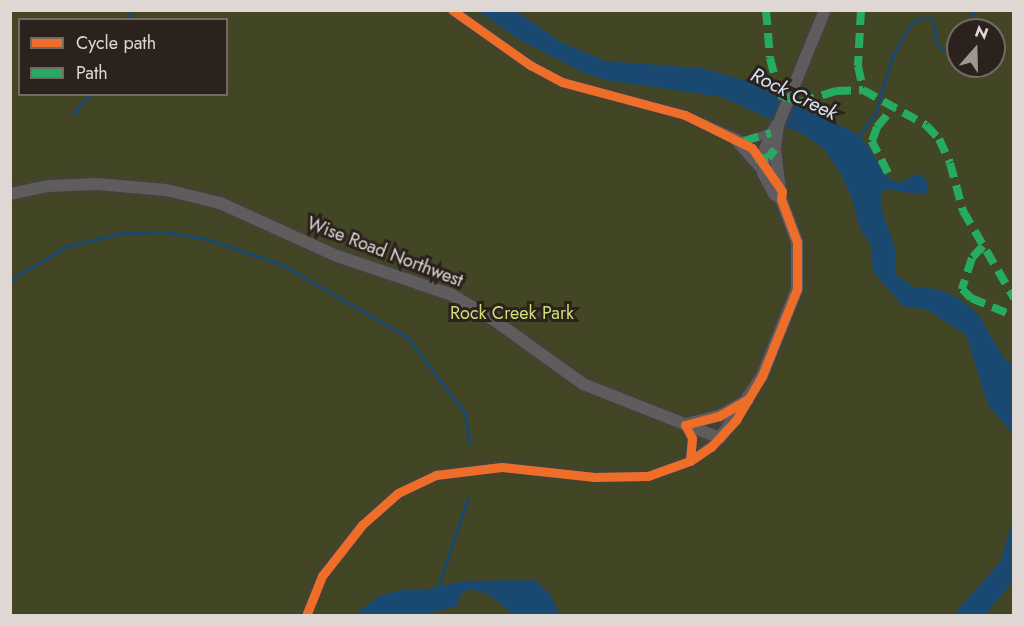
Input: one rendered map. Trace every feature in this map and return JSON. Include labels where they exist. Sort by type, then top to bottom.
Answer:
[{"type":"street","points":[[452,10],[530,65],[562,82],[685,115],[744,141],[763,160],[778,182]]},
{"type":"street","points":[[763,173],[763,160],[774,129],[825,10]]},
{"type":"street","points":[[744,141],[774,129]]},
{"type":"street","points":[[306,615],[322,576],[362,525],[398,493],[436,475],[502,467],[621,478],[648,476],[690,461],[720,438],[749,400],[772,355],[797,289],[796,242],[781,199],[774,129]]},
{"type":"street","points":[[731,137],[763,173],[774,194],[781,199]]},
{"type":"street","points":[[763,160],[775,149]]},
{"type":"street","points":[[750,158],[763,160]]},
{"type":"street","name":"Wise Road Northwest","points":[[10,194],[49,186],[97,184],[158,189],[214,201],[337,256],[452,295],[494,320],[583,384],[720,438]]},
{"type":"street","points":[[690,461],[692,438],[686,425],[719,416],[749,400]]},
{"type":"green space","name":"Rock Creek Park","points":[[10,11],[1013,11],[1013,615],[11,615]]},
{"type":"water","name":"Rock Creek","points":[[478,11],[516,11],[561,42],[605,61],[701,68],[745,80],[852,131],[865,142],[890,180],[899,183],[917,174],[923,176],[929,185],[925,195],[884,189],[881,195],[882,210],[896,251],[895,274],[914,287],[939,289],[960,299],[979,315],[1004,358],[1013,366],[1013,434],[988,405],[966,335],[926,309],[904,307],[873,272],[871,246],[859,226],[853,201],[841,174],[824,149],[806,136],[722,97],[605,80],[584,73],[520,40]]},
{"type":"water","points":[[1013,517],[1013,581],[985,615],[953,615],[1001,561]]},
{"type":"water","points":[[535,580],[551,595],[560,615],[514,615],[490,595],[469,589],[459,596],[458,606],[422,615],[354,615],[379,596],[402,590],[424,590],[464,581]]},
{"type":"waterway","points":[[128,18],[131,10]]},
{"type":"waterway","points":[[972,10],[975,18]]},
{"type":"waterway","points":[[856,139],[875,114],[893,55],[909,26],[919,18],[930,18],[934,24],[936,43],[946,50]]},
{"type":"waterway","points":[[73,114],[88,96]]},
{"type":"waterway","points":[[10,280],[67,246],[123,233],[165,232],[207,239],[283,265],[407,337],[465,413],[469,443]]},
{"type":"waterway","points":[[437,589],[468,498]]},
{"type":"marked path","points":[[766,10],[770,58],[779,95],[800,102],[836,91],[863,90],[926,125],[939,139],[950,163],[963,211],[1014,298]]},
{"type":"marked path","points":[[861,10],[858,66],[863,90]]},
{"type":"marked path","points":[[888,173],[872,141],[877,127],[894,107]]},
{"type":"marked path","points":[[744,141],[771,133]]},
{"type":"marked path","points":[[755,159],[768,158],[775,149]]},
{"type":"marked path","points":[[983,246],[972,258],[962,289],[971,298],[1014,316]]},
{"type":"cycle path","points":[[306,616],[322,576],[362,525],[398,493],[436,475],[502,467],[594,477],[648,476],[690,461],[711,447],[736,420],[762,376],[797,289],[797,242],[781,199],[782,191],[752,148],[685,115],[562,82],[530,65],[452,10]]},
{"type":"cycle path","points":[[690,461],[692,438],[685,425],[719,416],[747,400]]}]
